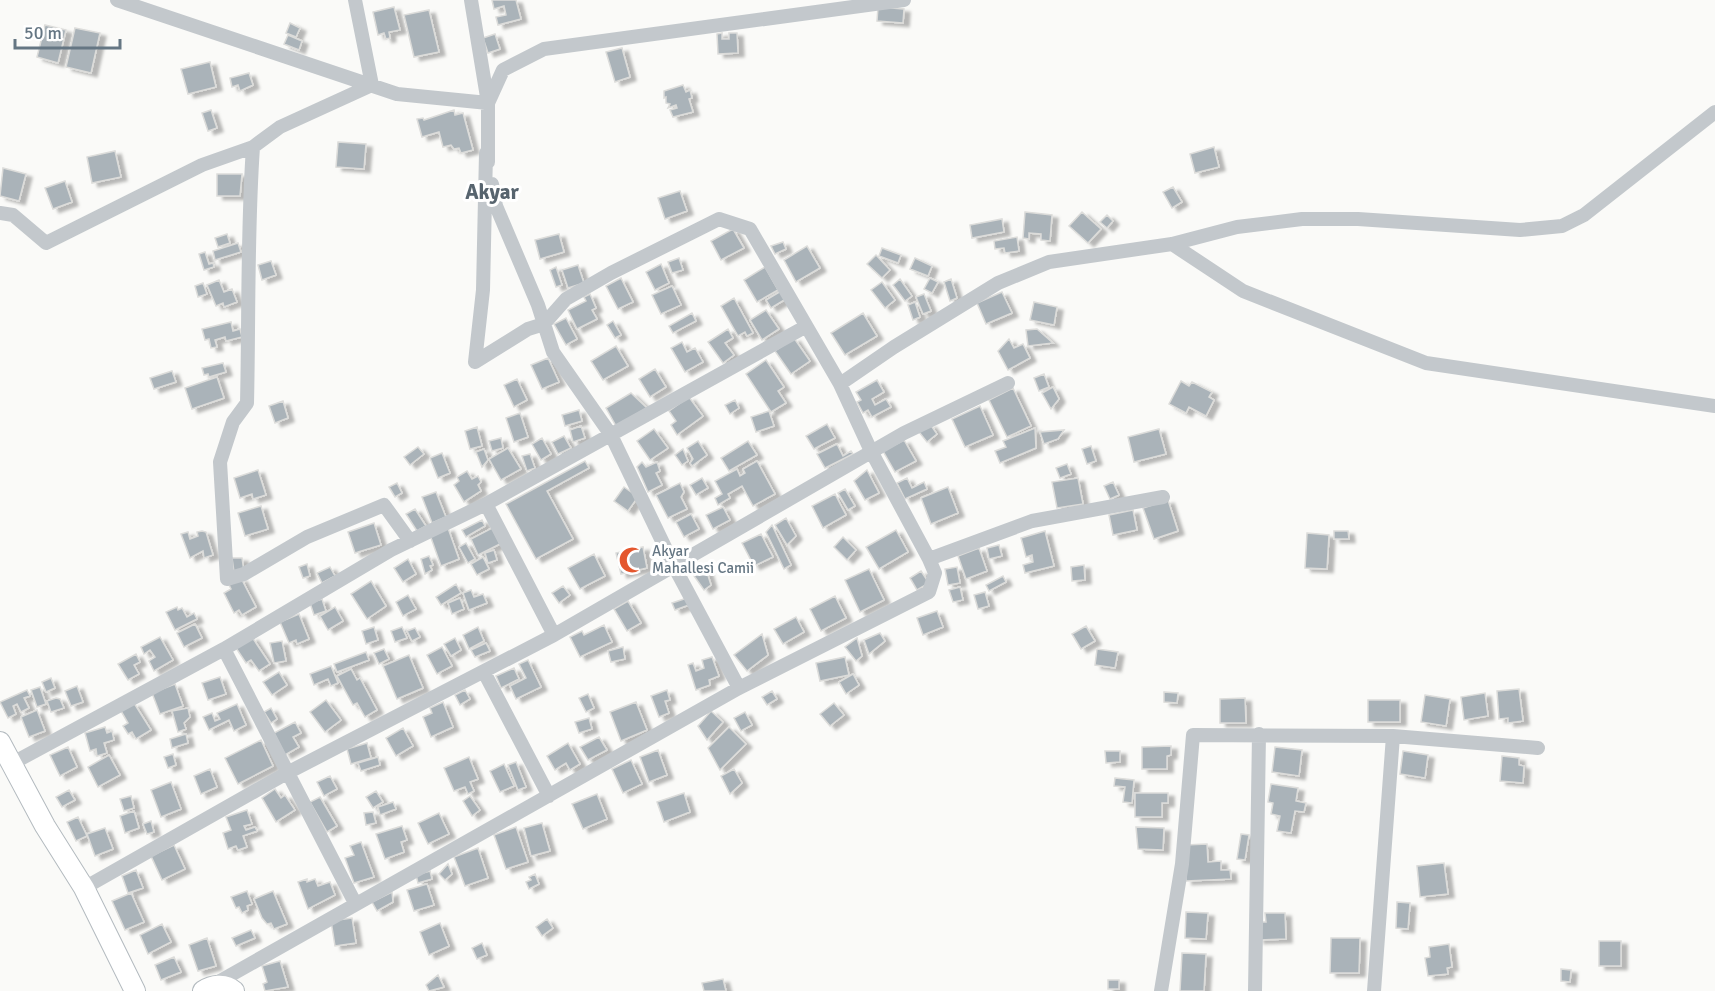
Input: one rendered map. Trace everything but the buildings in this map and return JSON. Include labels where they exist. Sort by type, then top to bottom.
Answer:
[{"type":"main road","points":[[0,731],[45,826],[84,888],[135,991]]},
{"type":"main road","points":[[0,742],[14,763]]},
{"type":"main road","points":[[207,989],[222,986],[234,991]]},
{"type":"street","points":[[117,0],[397,93],[488,103]]},
{"type":"street","points":[[355,0],[372,85]]},
{"type":"street","points":[[207,989],[355,903],[739,688],[929,592],[935,573],[871,451],[840,384],[750,229],[720,219],[611,273],[566,299],[544,324],[528,328],[475,363],[483,290],[488,103],[471,0]]},
{"type":"street","points":[[488,103],[503,70],[544,49],[799,7],[904,0]]},
{"type":"street","points":[[0,213],[13,215],[46,243],[202,165],[253,147],[280,127],[372,85]]},
{"type":"street","points":[[840,384],[894,347],[998,283],[1049,262],[1172,244],[1237,227],[1302,219],[1358,219],[1520,230],[1562,226],[1584,215],[1715,112]]},
{"type":"street","points":[[253,147],[249,209],[247,403],[233,422],[220,462],[227,579],[244,574],[307,537],[384,505],[410,541]]},
{"type":"street","points":[[486,153],[496,206],[553,352],[611,435],[675,568],[739,688]]},
{"type":"street","points":[[1172,244],[1243,291],[1426,363],[1715,406]]},
{"type":"street","points":[[14,763],[224,649],[410,541],[486,504],[805,327]]},
{"type":"street","points":[[84,888],[287,773],[484,672],[675,568],[871,451],[1008,383]]},
{"type":"street","points":[[929,559],[1032,521],[1162,497]]},
{"type":"street","points":[[486,504],[554,635]]},
{"type":"street","points":[[224,649],[355,903]]},
{"type":"street","points":[[484,672],[549,796]]},
{"type":"street","points":[[1255,991],[1259,734]]},
{"type":"street","points":[[1161,991],[1182,864],[1193,735],[1393,736],[1538,748]]},
{"type":"street","points":[[1374,991],[1393,736]]},
{"type":"place","name":"Akyar Mahallesi Camii","points":[[632,560]]},
{"type":"district","name":"Akyar","points":[[492,192]]}]
